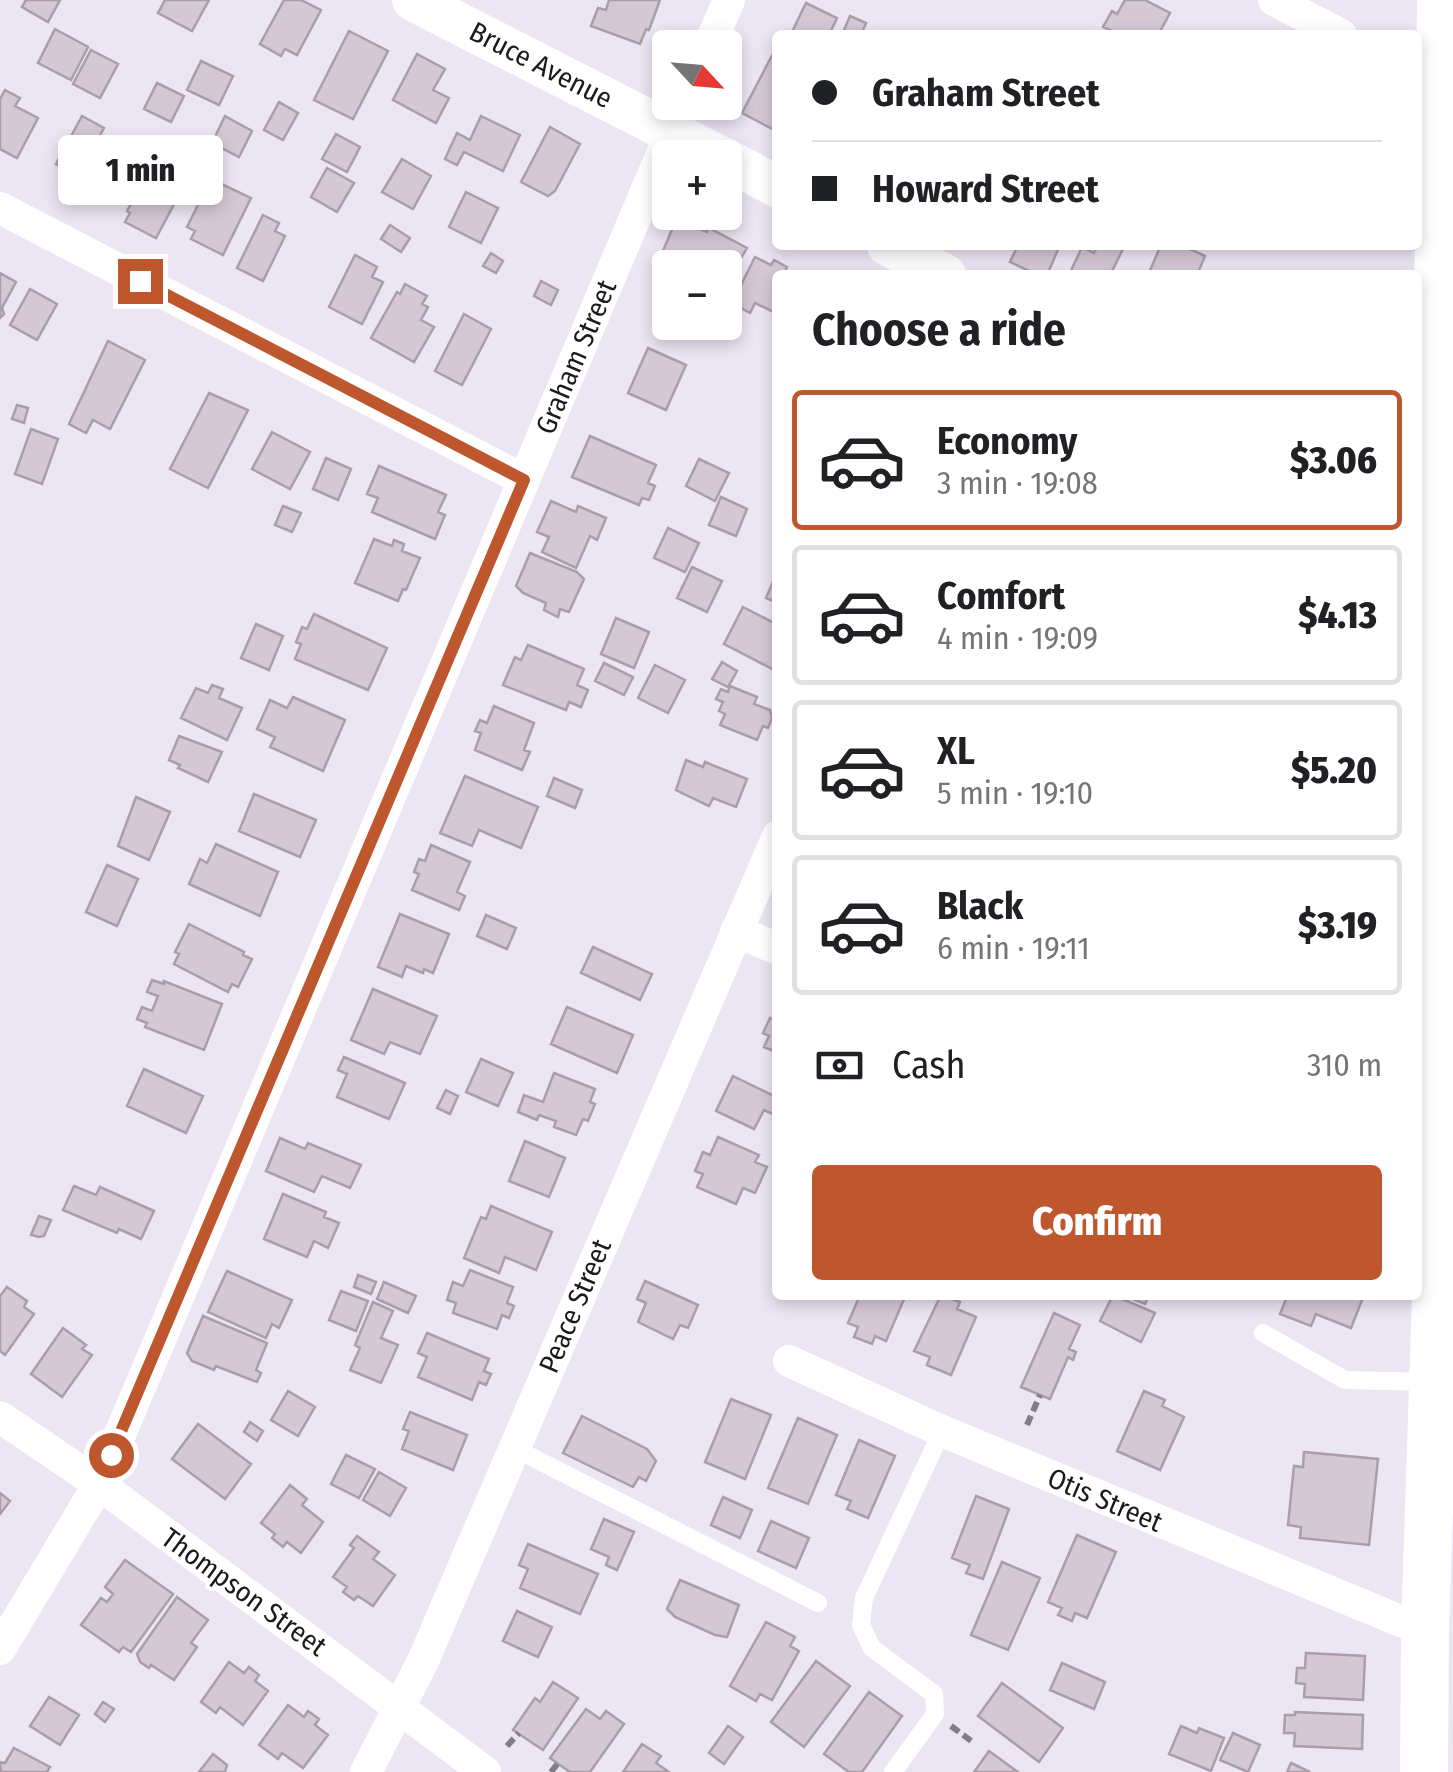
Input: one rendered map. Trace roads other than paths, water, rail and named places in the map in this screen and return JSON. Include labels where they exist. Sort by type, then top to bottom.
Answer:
[{"type":"main road","points":[[1424,1772],[1434,1665],[1443,765],[1435,502],[1437,76],[1441,0]]},
{"type":"street","name":"Bruce Avenue","points":[[414,0],[652,105]]},
{"type":"street","points":[[716,30],[729,0]]},
{"type":"street","points":[[1274,0],[1332,30]]},
{"type":"street","name":"Graham Street","points":[[0,1648],[99,1484],[677,120]]},
{"type":"street","name":"Bruce Avenue","points":[[681,120],[704,140]]},
{"type":"street","name":"Bruce Avenue","points":[[742,167],[772,183]]},
{"type":"street","points":[[0,208],[524,480]]},
{"type":"street","points":[[898,250],[936,270]]},
{"type":"street","name":"Peace Street","points":[[366,1772],[400,1707],[514,1448],[772,850]]},
{"type":"street","points":[[736,931],[772,946]]},
{"type":"street","name":"Otis Street","points":[[788,1361],[1434,1665]]},
{"type":"street","name":"Thompson Street","points":[[0,1417],[99,1484],[485,1772]]},
{"type":"lane","points":[[1264,1333],[1345,1380],[1434,1382]]},
{"type":"lane","points":[[892,1772],[935,1714],[934,1694],[872,1648],[861,1625],[864,1598],[942,1431]]},
{"type":"lane","points":[[514,1448],[818,1603]]}]
